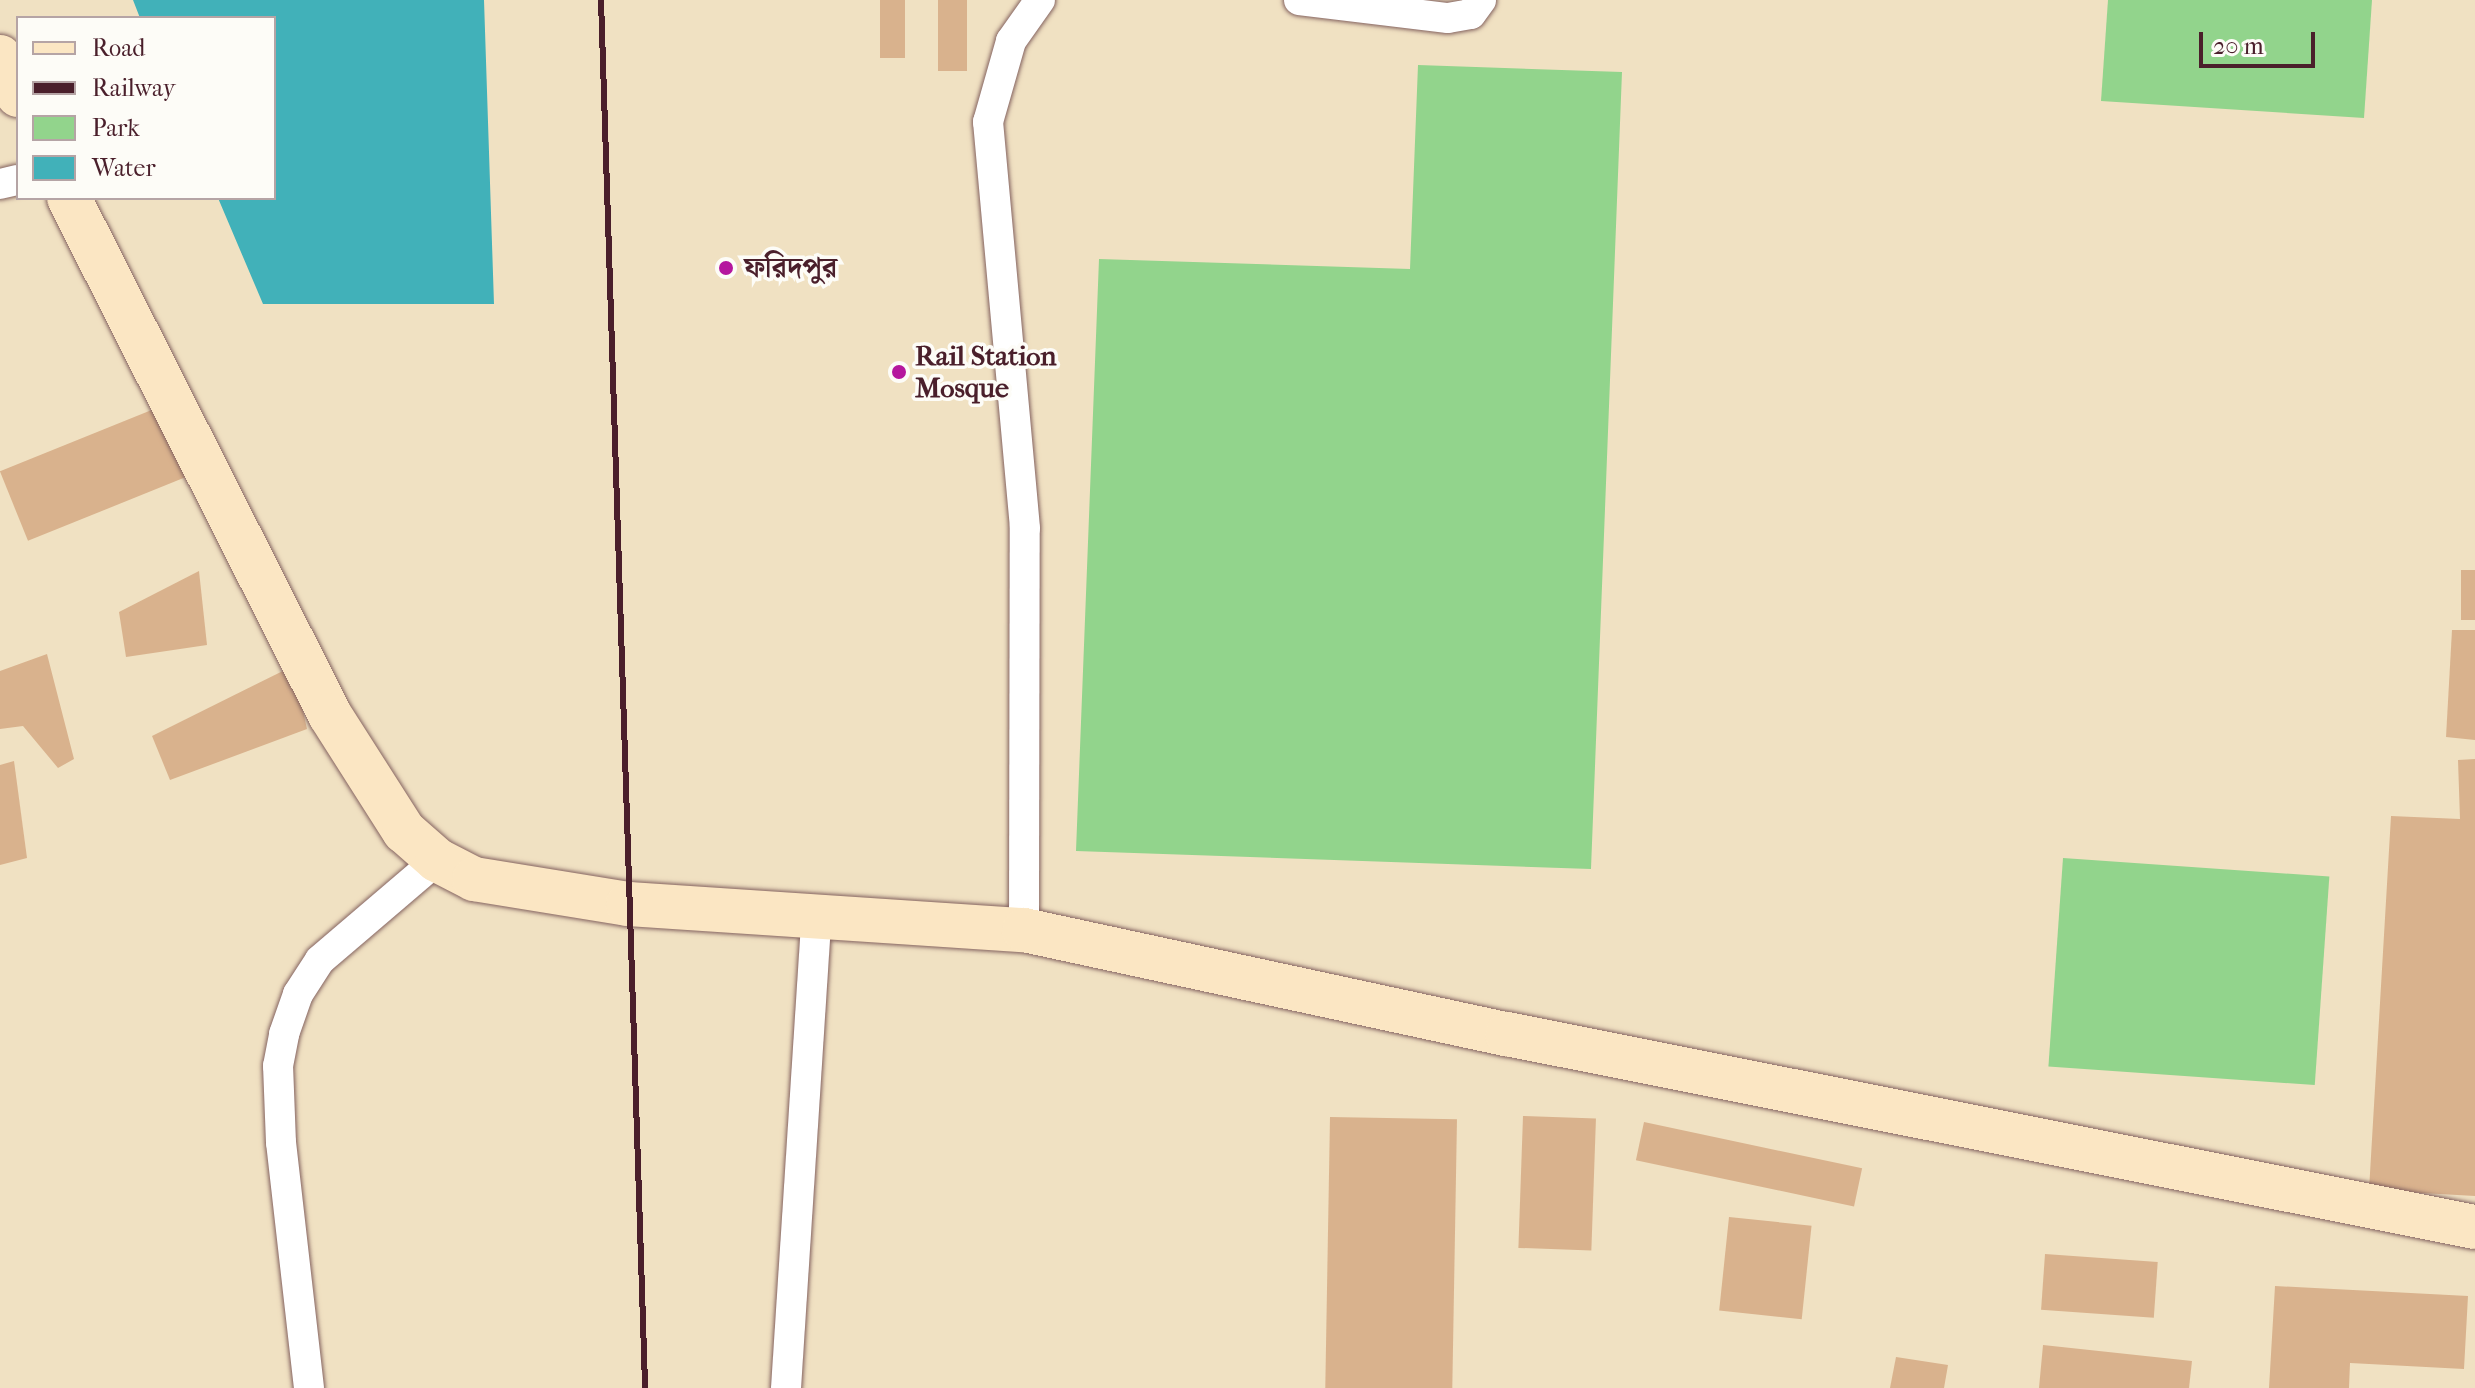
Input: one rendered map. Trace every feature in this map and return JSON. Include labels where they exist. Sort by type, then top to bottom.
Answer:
[{"type":"street","points":[[1024,930],[1025,528],[988,122],[1011,41],[1040,0]]},
{"type":"street","points":[[1299,0],[1448,18],[1471,14],[1481,0]]},
{"type":"street","points":[[0,57],[16,91]]},
{"type":"street","points":[[70,200],[330,715],[404,831],[437,860],[474,879],[570,897],[1024,930],[1522,1037],[2475,1227]]},
{"type":"street","points":[[309,1388],[281,1143],[278,1066],[284,1034],[298,994],[320,960],[437,860]]},
{"type":"street","points":[[786,1388],[817,915]]},
{"type":"green space","points":[[2108,0],[2372,0],[2364,118],[2101,101]]},
{"type":"green space","points":[[1418,65],[1622,72],[1591,869],[1076,851],[1099,259],[1410,269]]},
{"type":"green space","points":[[2063,858],[2329,877],[2315,1085],[2048,1066]]},
{"type":"water","points":[[133,0],[484,0],[494,304],[263,304],[219,200],[276,200],[276,16],[139,16]]},
{"type":"building","points":[[880,0],[905,0],[905,58],[880,58]]},
{"type":"building","points":[[938,0],[967,0],[967,71],[938,71]]},
{"type":"building","points":[[164,405],[192,475],[28,541],[0,471]]},
{"type":"building","points":[[2461,570],[2475,570],[2475,620],[2461,620]]},
{"type":"building","points":[[199,571],[207,645],[126,657],[119,612]]},
{"type":"building","points":[[2452,630],[2475,630],[2475,740],[2446,737]]},
{"type":"building","points":[[47,654],[74,759],[58,768],[23,726],[0,729],[0,671]]},
{"type":"building","points":[[293,666],[307,729],[170,780],[152,736]]},
{"type":"building","points":[[2475,759],[2475,1196],[2369,1190],[2391,816],[2460,819],[2458,760]]},
{"type":"building","points":[[14,761],[27,858],[0,865],[0,765]]},
{"type":"building","points":[[1523,1116],[1596,1119],[1591,1250],[1518,1248]]},
{"type":"building","points":[[1330,1117],[1457,1119],[1452,1388],[1325,1388]]},
{"type":"building","points":[[1644,1122],[1862,1168],[1854,1207],[1636,1160]]},
{"type":"building","points":[[1729,1217],[1812,1226],[1802,1319],[1719,1310]]},
{"type":"building","points":[[2045,1254],[2158,1262],[2154,1318],[2041,1310]]},
{"type":"building","points":[[2275,1286],[2468,1296],[2464,1369],[2350,1363],[2349,1388],[2269,1388]]},
{"type":"building","points":[[2043,1345],[2192,1361],[2189,1388],[2039,1388]]},
{"type":"building","points":[[1896,1357],[1948,1365],[1944,1388],[1890,1388]]},
{"type":"railway","points":[[601,0],[645,1388]]},
{"type":"place","name":"ফরিদপুর","points":[[726,268]]},
{"type":"place","name":"Rail Station Mosque","points":[[899,372]]}]
